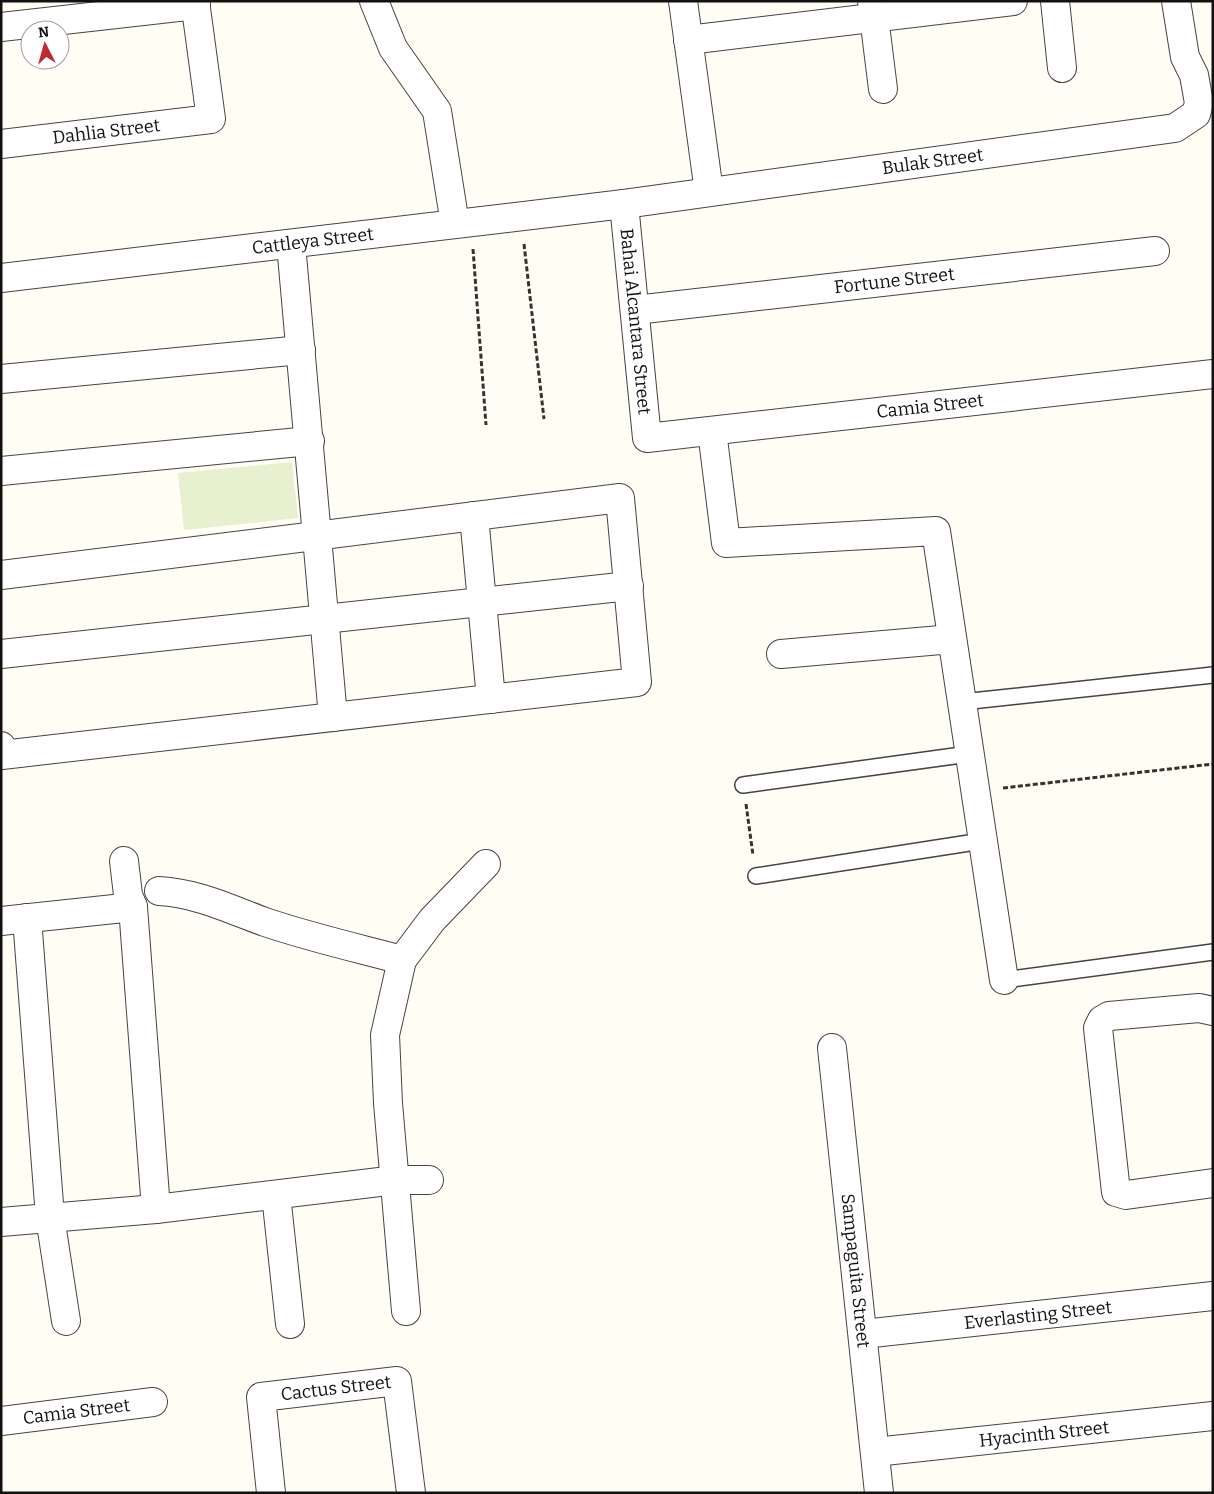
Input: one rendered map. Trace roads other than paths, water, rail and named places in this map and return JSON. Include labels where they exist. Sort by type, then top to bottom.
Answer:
[{"type":"street","points":[[374,1],[393,48],[437,111],[463,223]]},
{"type":"street","points":[[683,1],[709,192]]},
{"type":"street","points":[[688,40],[873,10],[1013,1]]},
{"type":"street","points":[[1055,1],[1062,68]]},
{"type":"street","points":[[1176,1],[1185,58],[1203,69]]},
{"type":"street","points":[[1,27],[195,3]]},
{"type":"street","name":"Dahlia Street","points":[[1,144],[211,119],[195,3]]},
{"type":"street","points":[[873,10],[883,89]]},
{"type":"street","name":"Bulak Street","points":[[624,204],[1175,128],[1196,114],[1203,69]]},
{"type":"street","name":"Cattleya Street","points":[[1,278],[624,204]]},
{"type":"street","name":"Bahai Alcantara Street","points":[[624,204],[647,438]]},
{"type":"street","points":[[291,244],[310,441],[333,717]]},
{"type":"street","name":"Fortune Street","points":[[635,310],[1155,251]]},
{"type":"street","points":[[1,379],[301,350]]},
{"type":"street","name":"Camia Street","points":[[647,438],[1213,374]]},
{"type":"street","points":[[712,431],[726,543],[936,531],[1004,980]]},
{"type":"street","points":[[1,471],[310,441]]},
{"type":"street","points":[[1,575],[620,498],[637,682],[2,755],[1,746]]},
{"type":"street","points":[[474,516],[491,699]]},
{"type":"street","points":[[1,654],[629,586]]},
{"type":"street","points":[[781,654],[952,640]]},
{"type":"street","points":[[124,861],[128,895],[133,907],[156,1209]]},
{"type":"street","points":[[406,1311],[388,1103],[385,1035],[402,960],[432,920],[486,864]]},
{"type":"street","points":[[159,891],[183,892],[266,922],[402,960]]},
{"type":"street","points":[[66,1321],[50,1217],[14,920],[133,907]]},
{"type":"street","points":[[1213,1011],[1199,1008],[1109,1016],[1102,1020],[1098,1028],[1116,1192],[1126,1195],[1213,1184]]},
{"type":"street","name":"Sampaguita Street","points":[[832,1048],[880,1493]]},
{"type":"street","points":[[1,1222],[156,1209],[396,1180],[429,1180]]},
{"type":"street","points":[[276,1195],[290,1324]]},
{"type":"street","name":"Everlasting Street","points":[[863,1334],[1213,1296]]},
{"type":"street","name":"Cactus Street","points":[[271,1493],[261,1397],[397,1381],[411,1493]]},
{"type":"street","name":"Camia Street","points":[[1,1421],[153,1402]]},
{"type":"street","name":"Hyacinth Street","points":[[875,1452],[1213,1416]]},
{"type":"lane","points":[[962,702],[1213,675]]},
{"type":"lane","points":[[743,785],[969,754]]},
{"type":"lane","points":[[756,876],[982,841]]},
{"type":"lane","points":[[1004,980],[1213,952]]}]
